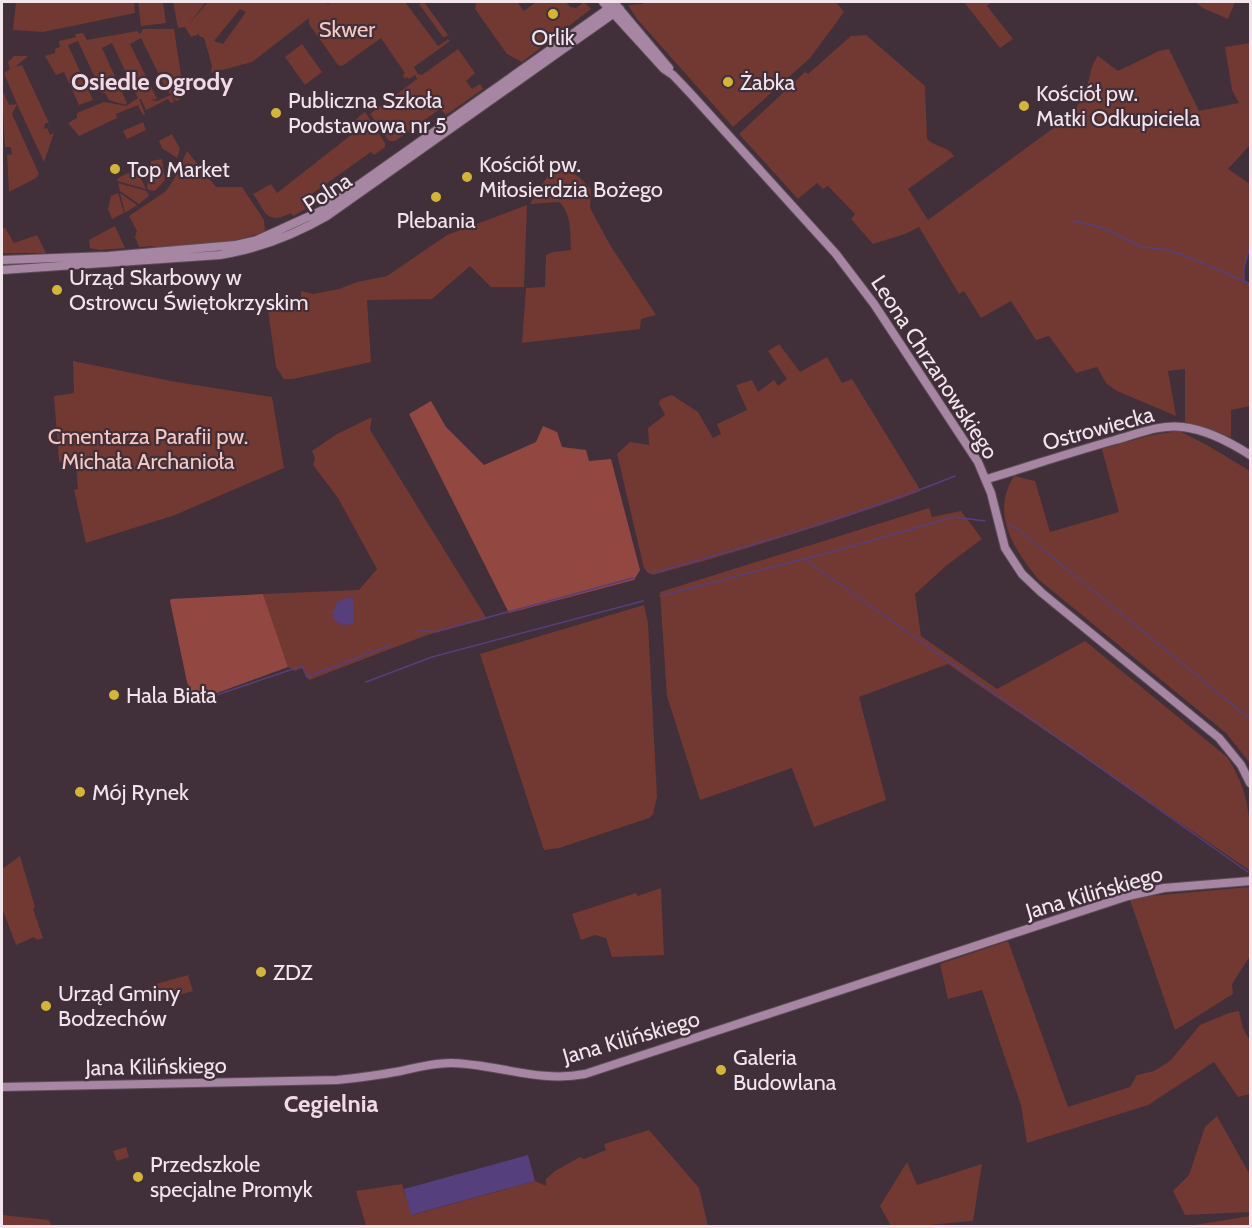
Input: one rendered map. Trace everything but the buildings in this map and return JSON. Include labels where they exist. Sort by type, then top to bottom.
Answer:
[{"type":"street","name":"Polna","points":[[2,260],[108,256],[219,248],[244,243],[278,231],[323,210],[611,6]]},
{"type":"street","name":"Polna","points":[[2,270],[220,255],[244,251],[288,235],[327,216],[611,6]]},
{"type":"street","name":"Leona Chrzanowskiego","points":[[611,6],[850,272],[874,304],[972,451],[987,479],[1005,548],[1022,574],[1042,593],[1219,738],[1237,759],[1251,783]]},
{"type":"street","name":"Ostrowiecka","points":[[987,479],[1165,427],[1185,427],[1210,434],[1251,455]]},
{"type":"street","name":"Jana Kilińskiego","points":[[2,1087],[337,1080],[452,1063],[546,1077],[570,1077],[1128,896],[1164,888],[1251,881]]},
{"type":"green space","points":[[16,2],[134,2],[135,13],[43,32],[13,30]]},
{"type":"green space","points":[[138,2],[163,2],[166,23],[141,26]]},
{"type":"green space","name":"Skwer","points":[[173,2],[206,2],[188,25],[208,2],[330,2],[325,6],[332,2],[405,2],[438,46],[448,39],[450,41],[414,67],[418,74],[422,75],[458,49],[475,73],[466,81],[472,89],[480,84],[483,89],[446,115],[440,109],[395,141],[389,141],[370,114],[417,79],[415,75],[405,79],[403,75],[405,73],[381,38],[342,66],[338,65],[309,24],[309,18],[252,62],[211,73],[212,66],[204,38],[199,34],[191,37],[185,27],[178,28]],"holes":[[[240,9],[246,12],[223,44],[214,41]]]},
{"type":"green space","points":[[424,2],[448,35],[445,37],[419,4]]},
{"type":"green space","points":[[476,2],[517,2],[524,11],[536,2],[566,2],[570,7],[576,8],[584,2],[591,9],[522,62],[507,54],[475,9]]},
{"type":"green space","points":[[644,2],[836,2],[844,12],[810,58],[733,127],[637,19],[628,5]]},
{"type":"green space","points":[[964,2],[991,2],[987,6],[1013,39],[1000,48]]},
{"type":"green space","points":[[1195,2],[1235,2],[1228,19]]},
{"type":"green space","points":[[143,29],[174,29],[183,89],[179,100],[176,101],[171,95],[174,102],[171,103],[168,99],[146,110],[139,99],[145,114],[143,115],[138,105],[116,114],[117,118],[79,136],[68,123],[77,118],[77,113],[104,102],[126,106],[138,98],[112,43],[102,48],[126,105],[109,100],[105,93],[102,93],[78,41],[68,45],[93,100],[79,105],[64,72],[56,75],[45,56],[55,53],[55,49],[60,47],[59,41],[76,37],[75,34],[83,33],[87,40],[137,31],[140,34]],"holes":[[[141,38],[171,95],[157,101],[150,100],[157,99],[130,44]]]},
{"type":"green space","points":[[866,35],[925,86],[927,139],[948,150],[954,156],[908,189],[928,220],[1070,116],[1083,96],[1098,56],[1118,71],[1159,51],[1169,49],[1199,111],[1239,103],[1232,90],[1225,47],[1250,43],[1250,145],[1228,169],[1250,184],[1250,246],[1244,269],[1244,281],[1250,284],[1250,406],[1231,410],[1231,437],[1185,422],[1185,369],[1168,371],[1176,416],[1117,391],[1106,383],[1097,367],[1076,373],[1049,336],[1036,340],[1011,301],[981,318],[964,291],[959,294],[919,227],[873,244],[851,219],[855,214],[828,186],[823,189],[817,183],[798,199],[739,134],[805,72],[808,74],[851,36]]},
{"type":"green space","points":[[302,44],[322,72],[305,85],[285,57]]},
{"type":"green space","points":[[14,56],[28,56],[15,67],[22,65],[49,123],[45,123],[44,129],[47,128],[50,135],[54,133],[44,162],[4,73],[10,69],[8,62]]},
{"type":"green space","points":[[2,90],[9,105],[17,104],[12,114],[39,174],[36,178],[9,192],[7,155],[12,154],[11,147],[5,147]]},
{"type":"green space","points":[[365,112],[385,143],[385,147],[374,155],[371,152],[302,201],[307,208],[293,216],[291,213],[276,218],[267,215],[253,194],[271,184],[277,193],[360,128],[356,119]]},
{"type":"green space","points":[[143,122],[146,130],[127,139],[123,131]]},
{"type":"green space","points":[[172,134],[180,149],[177,158],[162,148],[159,141]]},
{"type":"green space","points":[[187,151],[216,187],[242,187],[264,220],[265,232],[234,241],[153,248],[153,246],[139,247],[135,237],[137,231],[129,216],[166,191]]},
{"type":"green space","points":[[162,159],[165,180],[155,191],[148,190],[151,161]]},
{"type":"green space","points":[[564,168],[579,177],[591,189],[590,208],[610,245],[656,315],[641,319],[640,329],[522,343],[526,288],[545,287],[546,255],[571,250],[568,218],[559,202],[530,204],[547,177]]},
{"type":"green space","points":[[136,169],[146,189],[117,181],[118,178]]},
{"type":"green space","points":[[118,183],[147,191],[149,196],[139,204],[120,191]]},
{"type":"green space","points":[[118,193],[124,213],[112,219],[108,209],[111,196]]},
{"type":"green space","points":[[120,193],[137,205],[125,213]]},
{"type":"green space","points":[[527,205],[524,287],[491,287],[470,266],[432,299],[367,300],[371,362],[284,379],[276,367],[268,310],[301,303],[301,291],[313,294],[387,276],[447,235]]},
{"type":"green space","points":[[115,226],[125,248],[100,250],[90,248],[89,240]]},
{"type":"green space","points":[[2,228],[5,228],[14,243],[37,235],[46,253],[2,253]]},
{"type":"green space","points":[[779,344],[800,372],[827,357],[842,383],[852,379],[921,491],[754,546],[653,575],[648,573],[644,568],[617,454],[630,442],[649,445],[648,428],[665,415],[659,403],[661,399],[672,395],[698,412],[713,438],[721,434],[717,424],[747,410],[736,385],[752,380],[758,392],[774,380],[778,386],[787,379],[768,351]]},
{"type":"green space","name":"Cmentarza Parafii pw. Michała Archanioła","points":[[73,361],[176,382],[272,397],[284,468],[175,515],[86,543],[74,490],[78,489],[76,463],[59,462],[54,396],[74,393]]},
{"type":"green space","points":[[372,417],[370,430],[487,619],[427,635],[309,680],[302,668],[295,671],[288,667],[263,594],[359,590],[377,569],[338,498],[313,465],[315,458],[312,451],[337,434]]},
{"type":"green space","points":[[1179,431],[1250,471],[1250,763],[1226,733],[1038,579],[1014,543],[1005,517],[1004,504],[1007,490],[1014,476],[1035,481],[1050,532],[1119,512],[1102,449],[1152,435]]},
{"type":"green space","points":[[929,508],[932,517],[961,511],[982,539],[947,565],[915,594],[921,636],[997,689],[1085,641],[1227,757],[1241,784],[1248,811],[1249,870],[948,664],[859,697],[886,800],[814,827],[792,768],[700,800],[667,696],[660,592]]},
{"type":"green space","points":[[644,605],[648,623],[657,797],[653,814],[649,818],[559,848],[544,850],[480,654]]},
{"type":"green space","points":[[20,856],[43,938],[37,940],[34,937],[16,945],[2,908],[2,869]]},
{"type":"green space","points":[[1250,887],[1250,956],[1232,984],[1233,994],[1175,1030],[1130,900],[1150,896]]},
{"type":"green space","points":[[661,888],[664,955],[612,957],[606,938],[595,935],[581,940],[572,914],[636,893],[638,896]]},
{"type":"green space","points":[[1008,941],[1068,1107],[1130,1087],[1137,1075],[1154,1071],[1170,1061],[1200,1025],[1239,1011],[1243,1028],[1250,1041],[1250,1094],[1238,1097],[1214,1062],[1148,1105],[1027,1143],[1021,1105],[982,990],[948,999],[940,964]]},
{"type":"green space","points":[[188,975],[193,991],[160,1000],[156,984]]},
{"type":"green space","points":[[1217,1116],[1250,1175],[1250,1212],[1185,1215],[1173,1191],[1189,1175],[1205,1127]]},
{"type":"green space","points":[[649,1130],[699,1188],[708,1226],[366,1226],[356,1191],[402,1184],[412,1215],[535,1181],[546,1186],[546,1179],[555,1171],[580,1157],[584,1159],[606,1150],[604,1144]]},
{"type":"green space","points":[[126,1147],[129,1157],[117,1161],[113,1151]]},
{"type":"green space","points":[[907,1162],[917,1185],[982,1164],[973,1221],[891,1226],[880,1206]]},
{"type":"green space","points":[[2,1215],[49,1220],[51,1226],[2,1226]]},
{"type":"green space","points":[[1250,1216],[1250,1226],[1189,1226]]},
{"type":"shaded area","points":[[431,401],[446,427],[484,465],[536,442],[543,426],[557,432],[562,447],[586,450],[589,461],[611,459],[640,570],[634,580],[509,613],[409,414]]},
{"type":"shaded area","points":[[263,594],[288,667],[195,701],[187,682],[171,599]]},
{"type":"shaded area","points":[[341,599],[354,599],[353,624],[343,625],[335,621],[332,611],[336,608],[336,603]]},
{"type":"shaded area","points":[[528,1155],[535,1181],[411,1215],[404,1189]]},
{"type":"waterway","points":[[1073,221],[1100,227],[1142,247],[1181,254],[1244,281]]},
{"type":"waterway","points":[[1250,246],[1244,268],[1244,281],[1250,284]]},
{"type":"waterway","points":[[647,571],[657,572],[807,528],[882,504],[955,476]]},
{"type":"waterway","points":[[660,596],[835,551],[954,517],[985,521]]},
{"type":"waterway","points":[[1009,525],[1018,529],[1250,719]]},
{"type":"waterway","points":[[804,559],[1248,872]]},
{"type":"waterway","points":[[420,630],[434,632],[633,578]]},
{"type":"waterway","points":[[366,682],[432,657],[643,601]]},
{"type":"waterway","points":[[193,703],[302,666],[307,677],[391,645]]},
{"type":"place","name":"Orlik","points":[[553,14]]},
{"type":"place","name":"Żabka","points":[[728,82]]},
{"type":"place","name":"Kościół pw. Matki Odkupiciela","points":[[1024,106]]},
{"type":"place","name":"Publiczna Szkoła Podstawowa nr 5","points":[[276,113]]},
{"type":"place","name":"Top Market","points":[[115,169]]},
{"type":"place","name":"Kościół pw. Miłosierdzia Bożego","points":[[467,177]]},
{"type":"place","name":"Plebania","points":[[436,197]]},
{"type":"place","name":"Urząd Skarbowy w Ostrowcu Świętokrzyskim","points":[[57,290]]},
{"type":"place","name":"Hala Biała","points":[[114,695]]},
{"type":"place","name":"Mój Rynek","points":[[80,792]]},
{"type":"place","name":"ZDZ","points":[[261,972]]},
{"type":"place","name":"Urząd Gminy Bodzechów","points":[[46,1006]]},
{"type":"place","name":"Galeria Budowlana","points":[[721,1070]]},
{"type":"place","name":"Przedszkole specjalne Promyk","points":[[138,1177]]},
{"type":"district","name":"Osiedle Ogrody","points":[[152,82]]},
{"type":"district","name":"Cegielnia","points":[[331,1104]]}]
